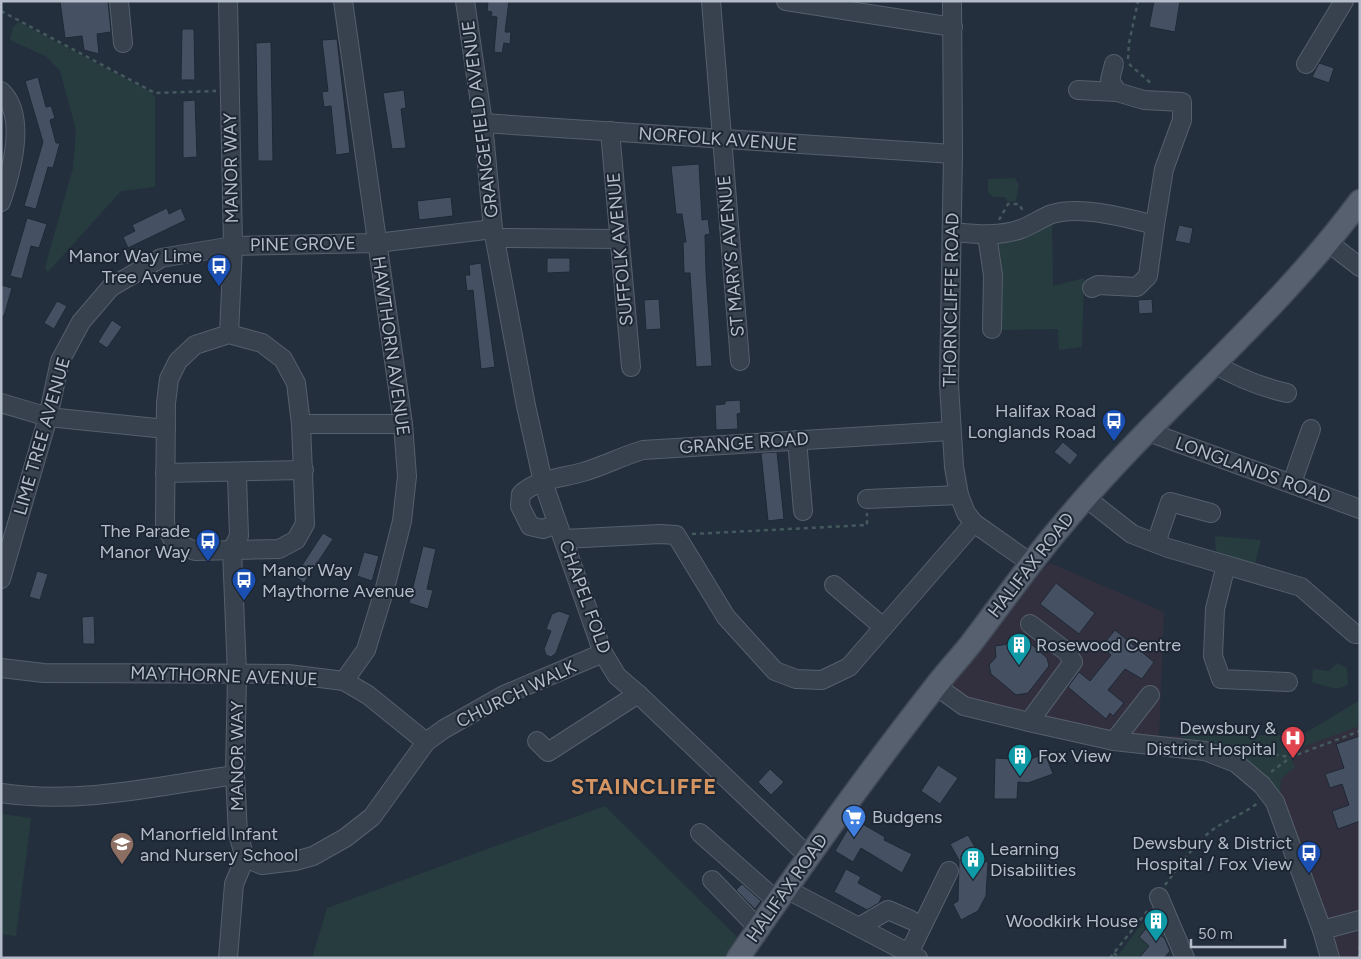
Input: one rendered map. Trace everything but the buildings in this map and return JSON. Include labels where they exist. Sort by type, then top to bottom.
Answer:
[{"type":"main road","name":"HALIFAX ROAD","points":[[738,958],[808,856],[936,686],[1063,523],[1146,431],[1329,243],[1360,201]]},
{"type":"street","points":[[119,1],[123,42]]},
{"type":"street","name":"MANOR WAY","points":[[228,1],[233,246],[229,334]]},
{"type":"street","name":"HAWTHORN AVENUE","points":[[343,1],[403,424],[407,476],[402,521],[385,588],[366,650],[344,681]]},
{"type":"street","name":"GRANGEFIELD AVENUE","points":[[465,1],[483,123],[494,233]]},
{"type":"street","name":"ST MARYS AVENUE","points":[[711,1],[740,361]]},
{"type":"street","points":[[786,1],[953,27]]},
{"type":"street","name":"THORNCLIFFE ROAD","points":[[952,1],[953,154],[950,431],[959,495],[966,513],[974,523],[1032,564]]},
{"type":"street","points":[[1306,64],[1344,1]]},
{"type":"street","points":[[1114,64],[1110,80],[1117,92]]},
{"type":"street","points":[[1,90],[5,94],[12,112],[16,143],[12,170],[1,202]]},
{"type":"street","points":[[1078,90],[1117,92],[1144,100],[1182,102],[1182,120],[1164,169],[1148,276],[1137,287],[1098,285],[1092,288]]},
{"type":"street","name":"NORFOLK AVENUE","points":[[483,123],[953,154]]},
{"type":"street","name":"SUFFOLK AVENUE","points":[[610,131],[618,239],[631,367]]},
{"type":"street","points":[[952,232],[991,234],[1020,229],[1053,214],[1076,211],[1123,217],[1155,226]]},
{"type":"street","name":"PINE GROVE","points":[[233,246],[377,243],[494,233],[618,239]]},
{"type":"street","name":"CHAPEL FOLD","points":[[494,233],[526,406],[543,482],[603,653],[617,676],[808,856]]},
{"type":"street","points":[[991,234],[993,275],[992,329]]},
{"type":"street","points":[[1329,243],[1360,267]]},
{"type":"street","name":"LIME TREE AVENUE","points":[[1,579],[48,417],[60,361],[81,322],[111,287],[161,258],[233,246]]},
{"type":"street","points":[[229,334],[262,343],[282,359],[296,383],[301,424],[306,524],[296,540],[279,549],[195,551],[174,542],[165,525],[166,403],[169,379],[178,361],[195,344],[229,334]]},
{"type":"street","points":[[1213,363],[1230,374],[1270,389],[1287,393]]},
{"type":"street","points":[[1,403],[48,417],[166,429]]},
{"type":"street","points":[[301,424],[403,424]]},
{"type":"street","points":[[1292,483],[1311,429]]},
{"type":"street","name":"GRANGE ROAD","points":[[543,482],[585,472],[618,457],[643,450],[950,431]]},
{"type":"street","name":"LONGLANDS ROAD","points":[[1146,431],[1360,509]]},
{"type":"street","points":[[797,440],[803,511]]},
{"type":"street","points":[[165,473],[304,470]]},
{"type":"street","name":"MANOR WAY","points":[[237,476],[239,536],[232,550],[237,674],[235,775],[238,834],[245,858]]},
{"type":"street","name":"CHAPEL FOLD","points":[[543,482],[530,485],[521,494],[520,506],[524,518],[530,526],[561,532]]},
{"type":"street","points":[[867,499],[959,495]]},
{"type":"street","points":[[1086,498],[1132,534],[1300,587],[1355,634],[1360,634]]},
{"type":"street","points":[[1156,543],[1170,502],[1211,514]]},
{"type":"street","points":[[561,532],[676,535],[726,617],[775,670],[796,679],[822,680],[849,667],[974,523]]},
{"type":"street","points":[[1226,565],[1215,609],[1213,656],[1221,679],[1288,682]]},
{"type":"street","points":[[834,585],[883,628]]},
{"type":"street","points":[[1029,722],[1073,662],[1067,652],[1030,624]]},
{"type":"street","name":"CHURCH WALK","points":[[245,858],[262,865],[295,861],[313,856],[345,838],[372,817],[426,742],[444,728],[504,695],[603,653]]},
{"type":"street","name":"MAYTHORNE AVENUE","points":[[1,668],[44,673],[288,674],[344,681],[368,695],[426,742]]},
{"type":"street","points":[[936,686],[964,706],[1114,741],[1206,751],[1236,763],[1262,785],[1275,802],[1322,930],[1330,958]]},
{"type":"street","points":[[537,741],[548,752],[638,694]]},
{"type":"street","points":[[1114,741],[1150,695]]},
{"type":"street","points":[[1,793],[16,795],[100,795],[235,775]]},
{"type":"street","points":[[700,833],[782,895],[859,927],[913,955],[949,870]]},
{"type":"street","points":[[228,958],[234,884],[245,858]]},
{"type":"street","points":[[712,880],[758,928]]},
{"type":"street","points":[[1159,897],[1185,958]]},
{"type":"street","points":[[859,927],[888,910],[911,920]]},
{"type":"street","points":[[1322,930],[1360,920]]},
{"type":"path","points":[[1138,1],[1129,43],[1128,64],[1171,102]]},
{"type":"path","points":[[1,11],[155,92],[230,91]]},
{"type":"path","points":[[991,234],[1008,204],[1019,204],[1030,224]]},
{"type":"path","points":[[676,535],[868,524],[867,499]]},
{"type":"path","points":[[1110,958],[1159,897],[1188,855],[1214,829],[1242,815],[1260,801],[1262,785],[1274,768],[1291,757],[1360,731]]},
{"type":"path","points":[[1236,748],[1291,757]]},
{"type":"path","points":[[1358,958],[1360,944]]},
{"type":"path","points":[[1114,953],[1120,958]]},
{"type":"shaded area","name":"Dewsbury & District Hospital","points":[[1050,563],[1164,612],[1159,736],[1302,735],[1360,700],[1360,958],[1330,958],[1284,827],[1236,763],[1029,722],[936,686],[996,607]]},
{"type":"green space","points":[[19,22],[151,92],[155,97],[155,187],[121,191],[48,272],[45,267],[73,168],[76,130],[60,71],[47,57],[10,40],[13,27]]},
{"type":"green space","points":[[1015,178],[1019,185],[1016,201],[1008,202],[1005,197],[993,197],[988,192],[988,179]]},
{"type":"green space","points":[[1052,222],[1053,286],[1084,278],[1082,347],[1059,350],[1058,329],[998,330],[993,243],[997,244],[1031,235]]},
{"type":"green space","points":[[1215,536],[1261,540],[1255,564],[1216,555]]},
{"type":"green space","points":[[1337,663],[1347,668],[1348,684],[1344,687],[1335,688],[1312,682],[1313,669],[1329,671]]},
{"type":"green space","points":[[1360,700],[1360,726],[1288,752],[1295,767],[1281,779],[1280,794],[1258,769],[1235,754],[1178,736],[1302,735]]},
{"type":"green space","points":[[605,806],[746,946],[738,958],[312,958],[327,908]]},
{"type":"green space","points":[[1,814],[31,818],[16,936],[1,934]]},
{"type":"green space","points":[[1153,909],[1157,910],[1174,946],[1149,925],[1139,937],[1149,946],[1139,958],[1116,958]]},
{"type":"place","name":"Manor Way Lime Tree Avenue","points":[[219,287]]},
{"type":"place","name":"Halifax Road Longlands Road","points":[[1114,442]]},
{"type":"place","name":"The Parade Manor Way","points":[[208,562]]},
{"type":"place","name":"Manor Way Maythorne Avenue","points":[[244,601]]},
{"type":"place","name":"Rosewood Centre","points":[[1019,666]]},
{"type":"place","name":"Dewsbury & District Hospital","points":[[1293,759]]},
{"type":"place","name":"Fox View","points":[[1020,777]]},
{"type":"place","name":"Budgens","points":[[854,838]]},
{"type":"place","name":"Manorfield Infant and Nursery School","points":[[122,865]]},
{"type":"place","name":"Dewsbury & District Hospital / Fox View","points":[[1309,874]]},
{"type":"place","name":"Learning Disabilities","points":[[973,880]]},
{"type":"place","name":"Woodkirk House","points":[[1156,942]]},
{"type":"district","name":"STAINCLIFFE","points":[[644,786]]}]
